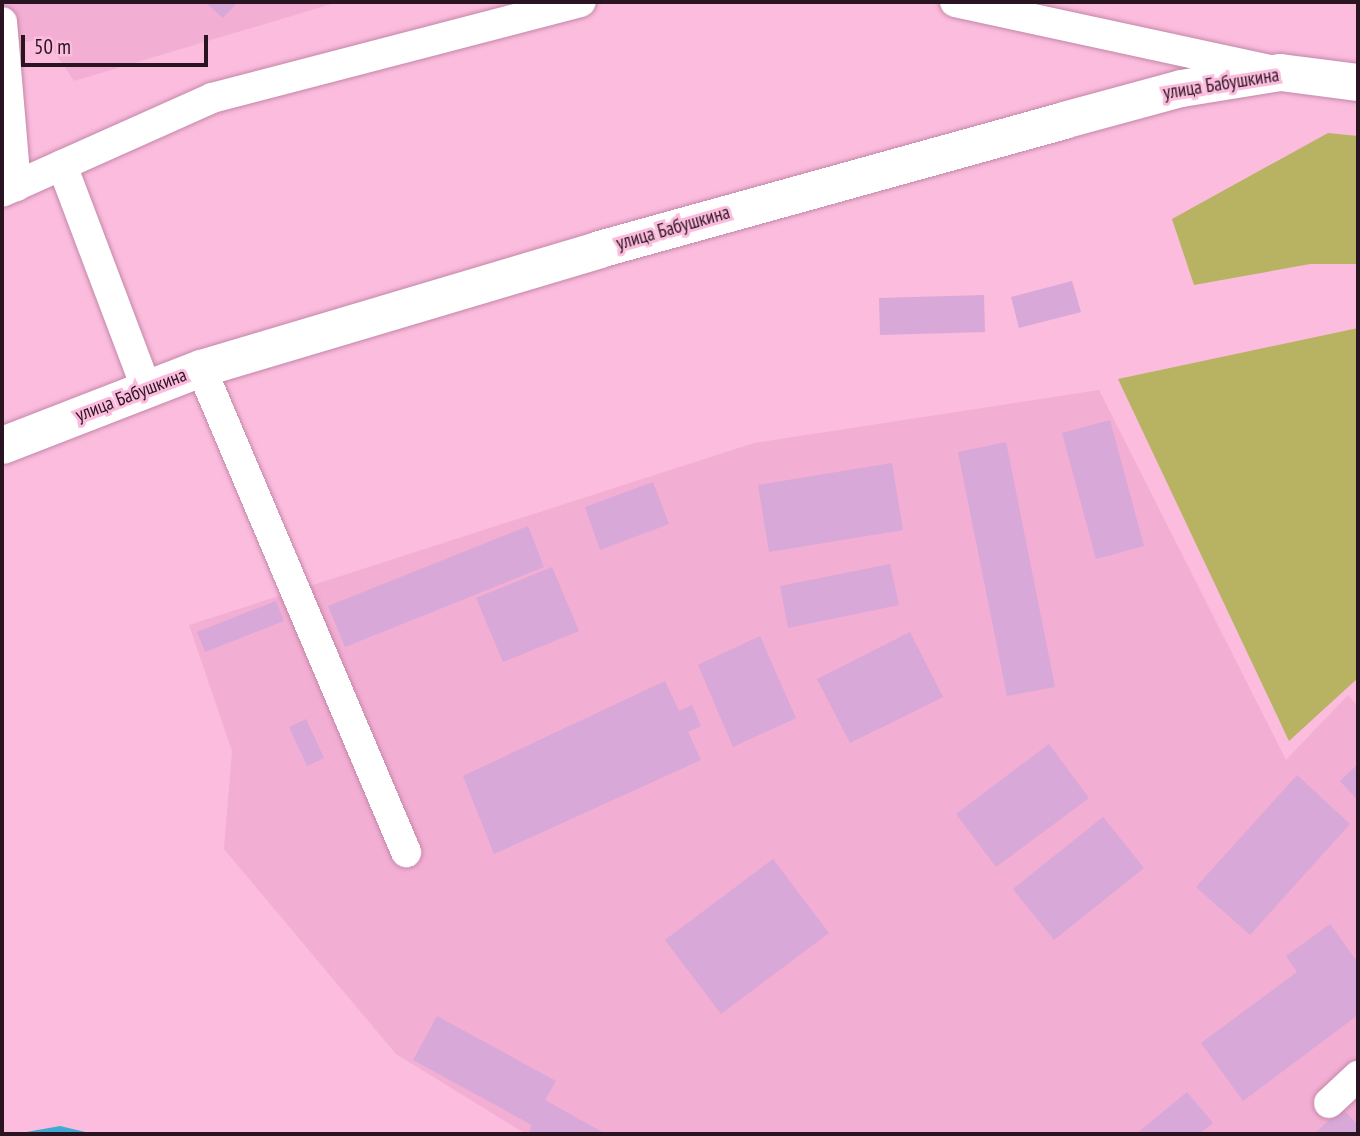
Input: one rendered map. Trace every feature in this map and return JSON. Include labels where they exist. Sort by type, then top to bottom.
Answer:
[{"type":"main road","name":"улица Бабушкина","points":[[2,445],[201,368],[599,249],[1181,88],[1280,72],[1358,82]]},
{"type":"street","points":[[2,22],[9,189],[212,98],[581,2]]},
{"type":"street","points":[[955,2],[1280,72]]},
{"type":"street","points":[[62,165],[147,390]]},
{"type":"street","points":[[201,368],[406,852]]},
{"type":"street","points":[[1329,1103],[1358,1076]]},
{"type":"shaded area","points":[[2,2],[338,2],[74,81],[45,38],[2,47]]},
{"type":"shaded area","points":[[1328,133],[1358,136],[1358,264],[1310,264],[1194,285],[1172,219]]},
{"type":"shaded area","points":[[1358,328],[1358,678],[1289,741],[1118,379]]},
{"type":"shaded area","points":[[1099,390],[1286,760],[1348,695],[1358,706],[1358,1134],[526,1134],[396,1054],[224,849],[232,751],[189,625],[754,443]]},
{"type":"water","points":[[60,1126],[94,1134],[15,1134]]},
{"type":"building","points":[[205,2],[238,2],[223,18]]},
{"type":"building","points":[[1072,281],[1081,312],[1019,328],[1011,297]]},
{"type":"building","points":[[984,295],[985,332],[880,335],[879,298]]},
{"type":"building","points":[[1110,420],[1144,546],[1096,559],[1062,433]]},
{"type":"building","points":[[1006,442],[1055,687],[1007,696],[958,452]]},
{"type":"building","points":[[892,463],[903,530],[769,552],[758,485]]},
{"type":"building","points":[[653,482],[669,524],[600,550],[585,507]]},
{"type":"building","points":[[528,526],[544,567],[345,647],[328,606]]},
{"type":"building","points":[[890,564],[899,605],[788,628],[780,586]]},
{"type":"building","points":[[552,567],[579,631],[503,662],[476,598]]},
{"type":"building","points":[[276,601],[284,621],[205,652],[197,632]]},
{"type":"building","points":[[910,632],[943,697],[850,743],[817,679]]},
{"type":"building","points":[[760,636],[796,718],[733,747],[698,665]]},
{"type":"building","points":[[665,681],[679,711],[692,705],[701,726],[688,732],[701,760],[494,854],[463,776]]},
{"type":"building","points":[[306,719],[324,758],[307,766],[289,727]]},
{"type":"building","points":[[1049,744],[1089,798],[996,867],[956,814]]},
{"type":"building","points":[[1358,764],[1358,801],[1340,781]]},
{"type":"building","points":[[1297,775],[1350,824],[1250,935],[1196,887]]},
{"type":"building","points":[[1103,817],[1144,868],[1054,940],[1013,889]]},
{"type":"building","points":[[773,859],[829,933],[721,1014],[665,940]]},
{"type":"building","points":[[1330,924],[1358,963],[1358,1015],[1243,1101],[1201,1043],[1297,972],[1286,956]]},
{"type":"building","points":[[437,1016],[556,1081],[545,1100],[606,1134],[532,1134],[529,1132],[532,1125],[413,1060]]},
{"type":"building","points":[[1187,1092],[1213,1123],[1199,1134],[1136,1134]]},
{"type":"building","points":[[1342,1108],[1358,1125],[1358,1134],[1314,1134]]}]
